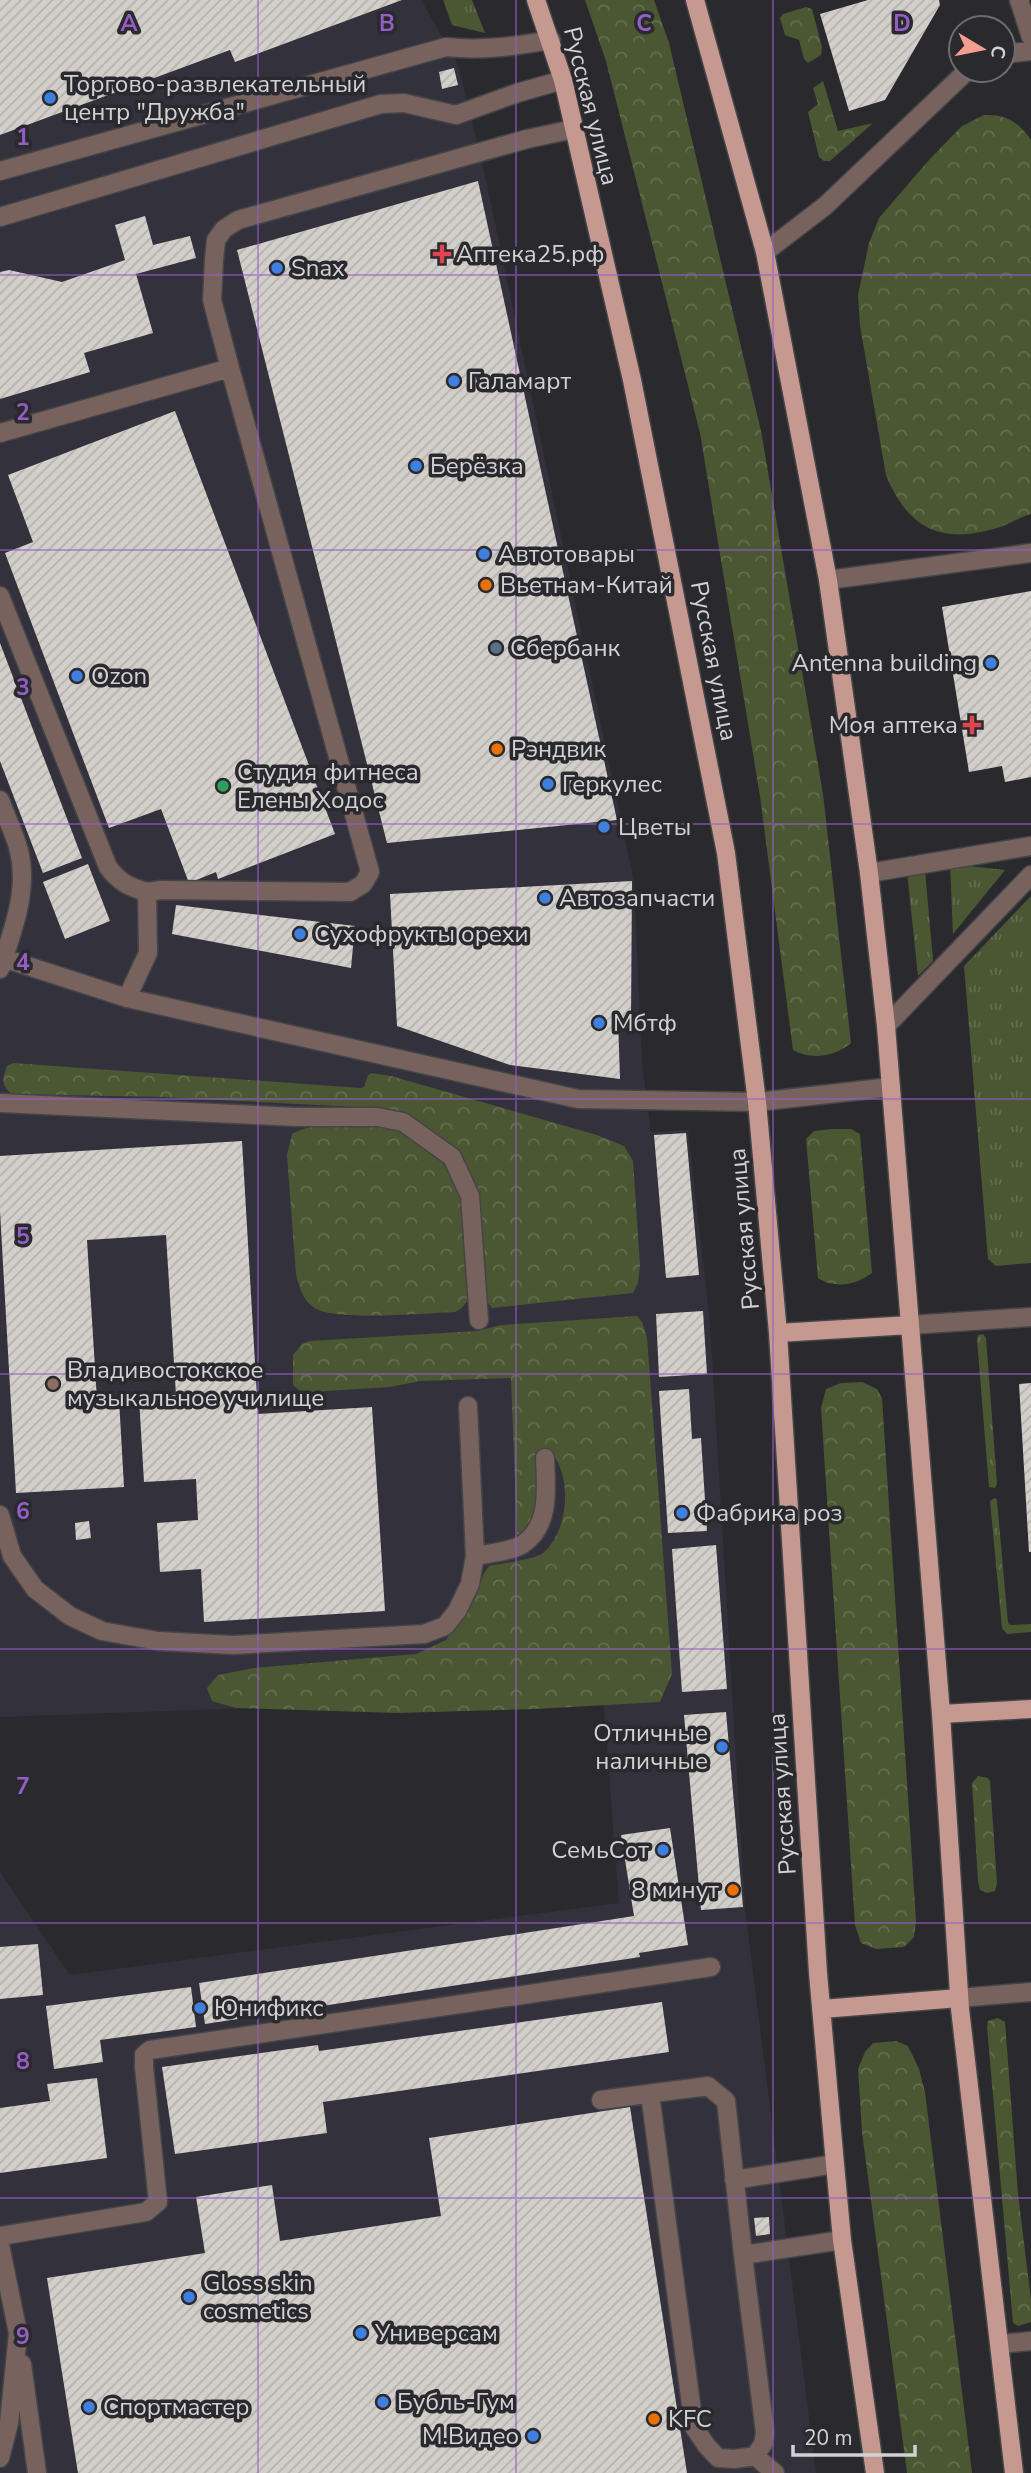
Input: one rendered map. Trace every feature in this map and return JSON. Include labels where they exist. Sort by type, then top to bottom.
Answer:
[{"type":"main road","name":"Русская улица","points":[[536,0],[563,80],[632,380],[726,853],[757,1102],[778,1333],[822,2009],[835,2164],[842,2240],[875,2473]]},
{"type":"main road","points":[[695,0],[765,252],[828,580],[869,873],[891,1087],[941,1714],[959,1998],[1014,2473]]},
{"type":"main road","points":[[778,1333],[910,1325]]},
{"type":"main road","points":[[941,1714],[1031,1709]]},
{"type":"main road","points":[[822,2009],[959,1998]]},
{"type":"street","points":[[1019,0],[1031,37]]},
{"type":"street","points":[[0,171],[446,47],[471,50],[503,48],[551,40]]},
{"type":"street","points":[[0,217],[380,104],[404,103],[456,116],[517,93],[563,80]]},
{"type":"street","points":[[765,252],[825,206],[953,84]]},
{"type":"street","points":[[0,596],[108,867],[117,879],[127,886],[147,892],[350,892],[363,884],[370,872],[212,300],[216,240],[224,229],[238,219],[527,139],[574,129]]},
{"type":"street","points":[[0,433],[230,368]]},
{"type":"street","points":[[828,580],[1031,553]]},
{"type":"street","points":[[0,800],[20,853],[22,880],[18,912],[1,961],[127,998],[578,1099],[757,1102],[891,1087]]},
{"type":"street","points":[[869,873],[1031,846]]},
{"type":"street","points":[[886,1026],[1031,875]]},
{"type":"street","points":[[127,998],[148,953],[147,892]]},
{"type":"street","points":[[0,1103],[297,1117],[377,1117],[403,1122],[452,1157],[470,1196],[479,1320]]},
{"type":"street","points":[[910,1325],[1031,1317]]},
{"type":"street","points":[[0,1515],[12,1556],[35,1589],[70,1616],[102,1631],[158,1641],[233,1645],[424,1634],[445,1626],[457,1611],[470,1584],[475,1556],[468,1406]]},
{"type":"street","points":[[475,1556],[521,1546],[537,1531],[547,1499],[545,1458]]},
{"type":"street","points":[[0,2236],[146,2212],[158,2202],[144,2067],[144,2054],[150,2050],[711,1967]]},
{"type":"street","points":[[959,1998],[1031,1992]]},
{"type":"street","points":[[601,2100],[708,2086],[726,2101],[765,2432],[763,2444],[748,2462]]},
{"type":"street","points":[[650,2094],[694,2427],[718,2458],[748,2462],[775,2473]]},
{"type":"street","points":[[734,2180],[835,2164]]},
{"type":"street","points":[[743,2255],[842,2240]]},
{"type":"street","points":[[0,2245],[18,2333],[37,2473]]},
{"type":"street","points":[[0,2458],[9,2423],[18,2333]]},
{"type":"street","points":[[1000,2344],[1031,2341]]},
{"type":"shaded area","points":[[0,0],[421,0],[458,65],[482,162],[634,882],[642,1063],[651,1132],[688,1130],[710,1324],[745,1909],[816,2473],[0,2473],[0,1872],[70,1975],[619,1903],[603,1695],[0,1717]]},
{"type":"green space","points":[[443,0],[472,0],[485,33],[452,25]]},
{"type":"green space","points":[[585,0],[654,0],[669,43],[761,431],[823,794],[851,1043],[823,1056],[807,1055],[793,1050],[760,796],[700,433],[606,61]]},
{"type":"green space","points":[[806,7],[812,9],[822,47],[821,55],[808,63],[804,59],[799,40],[785,35],[780,18],[783,14]]},
{"type":"green space","points":[[823,81],[838,131],[873,123],[830,161],[819,157],[808,112],[818,104],[813,88]]},
{"type":"green space","points":[[984,115],[1011,120],[1022,128],[1031,140],[1031,514],[980,532],[945,533],[930,529],[917,521],[895,494],[886,475],[860,326],[858,295],[869,243],[879,218],[962,126]]},
{"type":"green space","points":[[950,864],[1005,870],[953,934]]},
{"type":"green space","points":[[925,870],[933,961],[918,976],[907,872]]},
{"type":"green space","points":[[1031,896],[1031,1263],[996,1266],[988,1259],[964,966]]},
{"type":"green space","points":[[13,1063],[361,1088],[371,1073],[391,1076],[597,1135],[624,1146],[633,1161],[640,1265],[638,1283],[633,1293],[492,1308],[486,1296],[479,1193],[458,1151],[408,1114],[377,1108],[161,1097],[12,1094],[6,1088],[4,1074],[7,1066]]},
{"type":"green space","points":[[322,1125],[376,1125],[401,1130],[443,1163],[460,1196],[468,1300],[455,1312],[381,1316],[323,1312],[313,1307],[302,1292],[296,1274],[287,1155],[292,1134]]},
{"type":"green space","points":[[851,1129],[860,1134],[872,1273],[845,1284],[831,1284],[818,1278],[806,1139],[814,1131]]},
{"type":"green space","points":[[637,1316],[647,1337],[672,1674],[660,1702],[397,1713],[236,1708],[212,1701],[207,1688],[218,1675],[254,1668],[416,1654],[446,1640],[478,1590],[489,1566],[543,1553],[558,1532],[562,1520],[565,1492],[560,1466],[554,1456],[545,1454],[532,1526],[517,1535],[511,1378],[420,1381],[390,1387],[300,1391],[293,1385],[293,1355],[302,1344],[310,1341],[477,1331],[501,1325]]},
{"type":"green space","points":[[983,1334],[986,1338],[997,1484],[995,1488],[989,1487],[977,1340],[978,1335]]},
{"type":"green space","points":[[862,1382],[877,1389],[882,1398],[916,1921],[914,1937],[904,1947],[876,1949],[861,1943],[855,1925],[821,1408],[826,1389],[841,1383]]},
{"type":"green space","points":[[995,1498],[1008,1623],[1031,1624],[1031,1632],[1007,1634],[1002,1628],[990,1501]]},
{"type":"green space","points":[[978,1776],[990,1781],[997,1883],[995,1891],[987,1893],[980,1890],[978,1881],[972,1783]]},
{"type":"green space","points":[[998,2018],[1005,2022],[1018,2194],[1031,2300],[1031,2322],[1018,2326],[1013,2323],[987,2027],[988,2021]]},
{"type":"green space","points":[[896,2041],[908,2046],[919,2069],[925,2092],[972,2473],[907,2473],[862,2132],[858,2069],[865,2052],[873,2043]]},
{"type":"building","name":"Торгово-развлекательный центр \"Дружба\"","points":[[0,0],[402,0],[235,62],[230,50],[0,135]]},
{"type":"building","points":[[868,0],[939,0],[940,5],[885,100],[849,111],[820,14]]},
{"type":"building","points":[[454,68],[458,85],[442,89],[439,72]]},
{"type":"building","name":"Берёзка","points":[[478,181],[617,820],[387,843],[237,250]]},
{"type":"building","points":[[145,216],[153,245],[190,236],[196,258],[136,274],[153,333],[84,353],[90,372],[0,399],[0,272],[9,270],[62,282],[125,260],[115,225]]},
{"type":"building","points":[[175,411],[335,834],[218,879],[216,872],[189,883],[161,809],[109,828],[5,553],[33,542],[8,475]]},
{"type":"building","name":"Antenna building","points":[[1031,591],[1031,777],[1005,782],[1002,766],[969,772],[942,607]]},
{"type":"building","points":[[0,643],[82,858],[43,873],[0,761]]},
{"type":"building","points":[[88,864],[110,921],[65,939],[43,882]]},
{"type":"building","points":[[632,881],[631,1020],[618,1019],[620,1079],[510,1065],[397,1026],[390,894]]},
{"type":"building","points":[[176,905],[355,926],[351,968],[172,934]]},
{"type":"building","points":[[686,1133],[699,1275],[666,1278],[654,1135]]},
{"type":"building","name":"Владивостокское музыкальное училище","points":[[242,1141],[258,1414],[372,1407],[385,1611],[204,1622],[201,1569],[160,1572],[157,1523],[198,1520],[196,1479],[144,1482],[139,1398],[176,1395],[166,1235],[87,1240],[97,1400],[119,1399],[124,1487],[16,1493],[0,1211],[0,1156]]},
{"type":"building","points":[[703,1311],[707,1374],[659,1377],[656,1314]]},
{"type":"building","points":[[1031,1383],[1031,1552],[1029,1552],[1019,1384]]},
{"type":"building","points":[[689,1389],[692,1439],[701,1438],[707,1531],[668,1533],[659,1391]]},
{"type":"building","points":[[89,1521],[91,1538],[76,1540],[75,1523]]},
{"type":"building","points":[[716,1545],[727,1689],[682,1692],[672,1549]]},
{"type":"building","points":[[726,1712],[743,1907],[701,1910],[684,1715]]},
{"type":"building","points":[[670,1828],[688,1945],[639,1953],[640,1957],[205,2024],[199,1983],[634,1916],[621,1835]]},
{"type":"building","points":[[38,1944],[43,1995],[0,1999],[0,1947]]},
{"type":"building","points":[[191,1987],[196,2027],[100,2040],[103,2062],[54,2069],[46,2006]]},
{"type":"building","points":[[662,2002],[669,2052],[323,2102],[327,2133],[175,2154],[162,2067],[318,2045],[319,2051]]},
{"type":"building","points":[[97,2078],[107,2158],[0,2173],[0,2108],[50,2101],[47,2084]]},
{"type":"building","name":"Универсам","points":[[630,2107],[687,2473],[78,2473],[47,2278],[205,2253],[196,2197],[272,2185],[280,2241],[441,2216],[429,2138]]},
{"type":"building","points":[[769,2217],[770,2234],[756,2236],[754,2218]]},
{"type":"place","name":"Торгово-развлекательный центр \"Дружба\"","points":[[50,98]]},
{"type":"place","name":"Аптека25.рф","points":[[442,254]]},
{"type":"place","name":"Snax","points":[[277,268]]},
{"type":"place","name":"Галамарт","points":[[454,381]]},
{"type":"place","name":"Берёзка","points":[[416,466]]},
{"type":"place","name":"Автотовары","points":[[484,554]]},
{"type":"place","name":"Вьетнам-Китай","points":[[486,585]]},
{"type":"place","name":"Сбербанк","points":[[496,648]]},
{"type":"place","name":"Antenna building","points":[[991,663]]},
{"type":"place","name":"Ozon","points":[[77,676]]},
{"type":"place","name":"Моя аптека","points":[[972,725]]},
{"type":"place","name":"Рэндвик","points":[[497,749]]},
{"type":"place","name":"Геркулес","points":[[548,784]]},
{"type":"place","name":"Студия фитнеса Елены Ходос","points":[[223,786]]},
{"type":"place","name":"Цветы","points":[[604,827]]},
{"type":"place","name":"Автозапчасти","points":[[545,898]]},
{"type":"place","name":"Сухофрукты орехи","points":[[300,934]]},
{"type":"place","name":"Мбтф","points":[[599,1023]]},
{"type":"place","name":"Владивостокское музыкальное училище","points":[[53,1384]]},
{"type":"place","name":"Фабрика роз","points":[[682,1513]]},
{"type":"place","name":"Отличные наличные","points":[[722,1747]]},
{"type":"place","name":"СемьСот","points":[[663,1850]]},
{"type":"place","name":"8 минут","points":[[733,1890]]},
{"type":"place","name":"Юнификс","points":[[200,2008]]},
{"type":"place","name":"Gloss skin cosmetics","points":[[189,2297]]},
{"type":"place","name":"Универсам","points":[[361,2333]]},
{"type":"place","name":"Бубль-Гум","points":[[383,2402]]},
{"type":"place","name":"Спортмастер","points":[[89,2407]]},
{"type":"place","name":"KFC","points":[[654,2419]]},
{"type":"place","name":"М.Видео","points":[[533,2436]]}]
